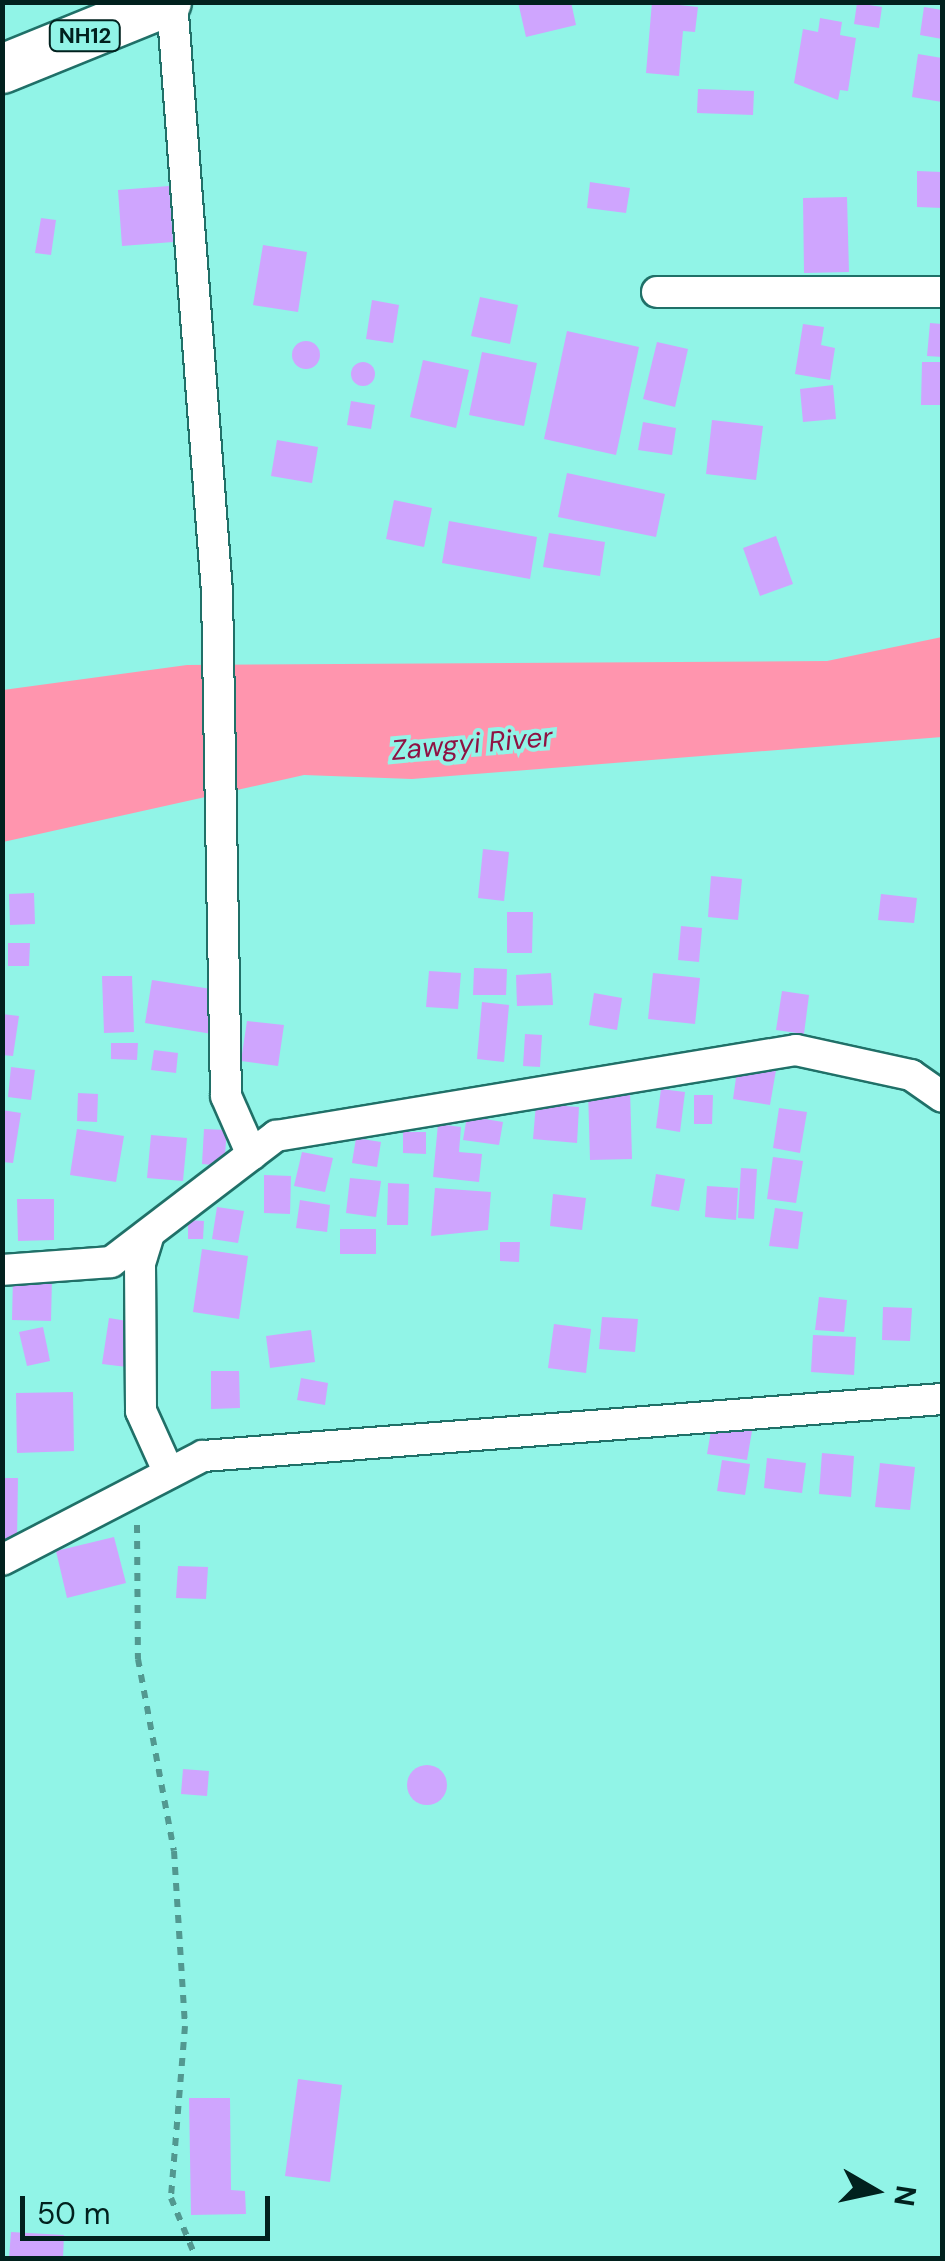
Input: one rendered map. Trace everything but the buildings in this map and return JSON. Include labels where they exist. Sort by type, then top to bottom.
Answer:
[{"type":"highway","name":"NH12","points":[[2,69],[170,2]]},
{"type":"street","points":[[170,2],[217,592],[226,1096],[252,1154]]},
{"type":"street","points":[[657,292],[942,292]]},
{"type":"street","points":[[2,1270],[111,1262],[276,1136],[796,1050],[911,1075],[942,1097]]},
{"type":"street","points":[[149,1234],[140,1264],[141,1411],[170,1473]]},
{"type":"street","points":[[2,1560],[203,1456],[942,1399]]},
{"type":"path","points":[[136,1489],[138,1659],[174,1851],[185,2026],[171,2198],[196,2258]]},
{"type":"water","name":"Zawgyi River","points":[[942,637],[942,737],[412,779],[304,775],[3,842],[3,690],[187,665],[827,661]]}]
